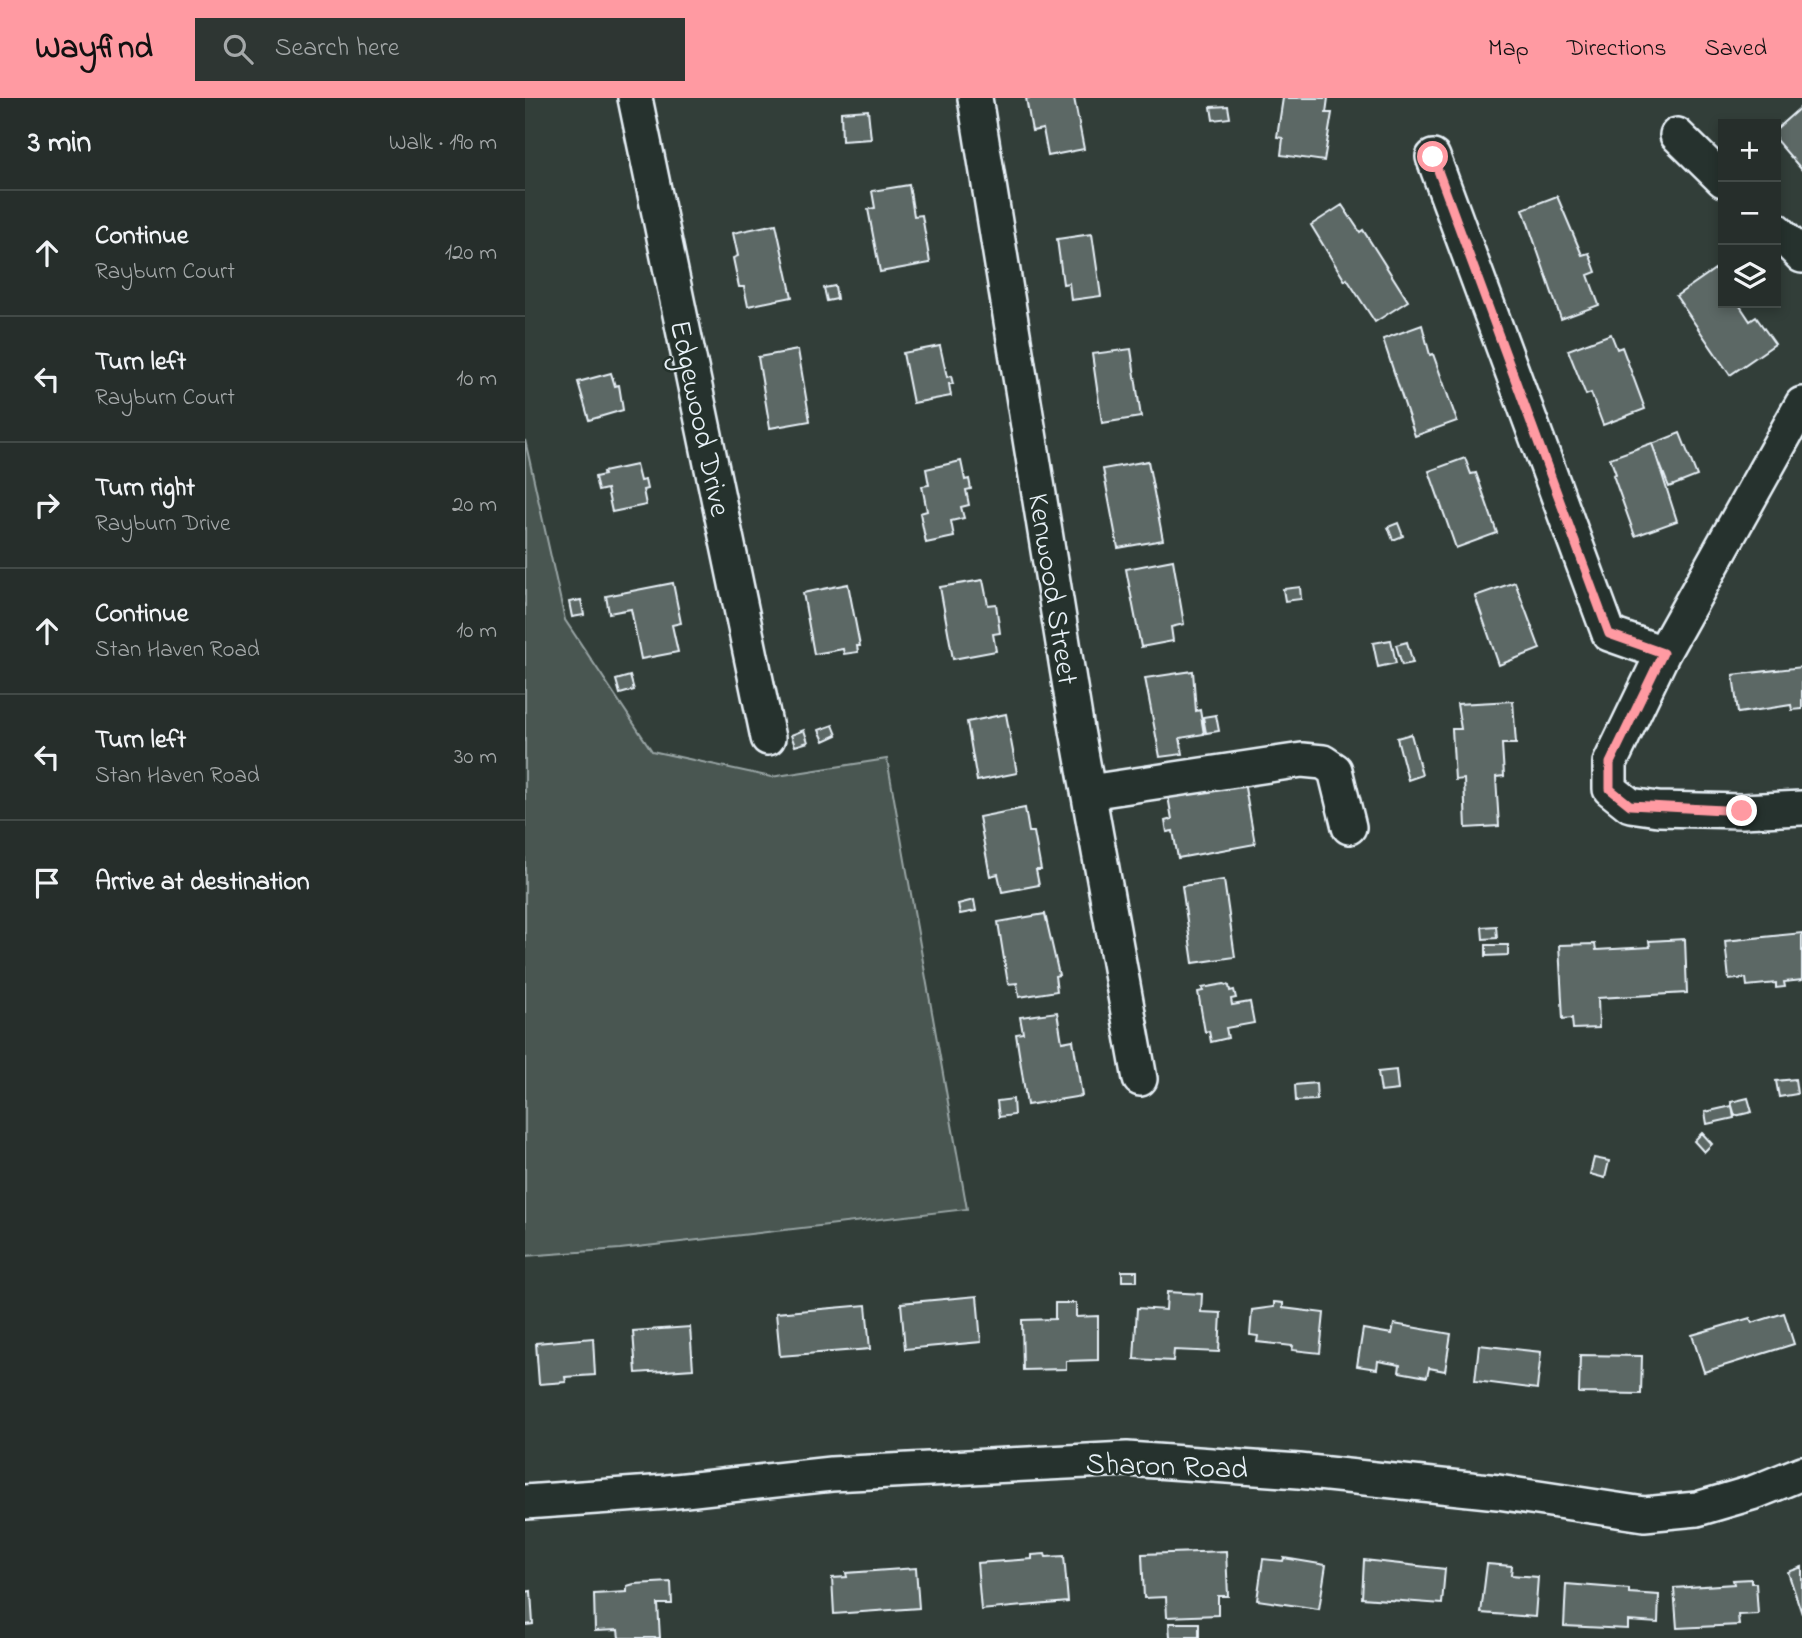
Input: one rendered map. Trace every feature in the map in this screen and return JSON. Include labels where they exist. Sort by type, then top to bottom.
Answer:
[{"type":"street","name":"Edgewood Drive","points":[[635,98],[768,738]]},
{"type":"street","name":"Kenwood Street","points":[[975,98],[1089,792],[1140,1079]]},
{"type":"street","points":[[1677,135],[1718,175]]},
{"type":"street","points":[[1433,157],[1609,634],[1663,653]]},
{"type":"street","points":[[1781,235],[1802,256]]},
{"type":"street","points":[[1802,404],[1663,653],[1610,763],[1609,776],[1610,789],[1630,805],[1742,811],[1802,808]]},
{"type":"street","points":[[1089,792],[1302,760],[1323,762],[1335,770],[1349,827]]},
{"type":"street","name":"Sharon Road","points":[[525,1502],[667,1492],[831,1474],[1127,1459],[1299,1471],[1498,1492],[1644,1514],[1697,1509],[1755,1492],[1802,1473]]},
{"type":"shaded area","points":[[525,440],[565,620],[652,751],[771,777],[887,759],[967,1209],[620,1249],[525,1256]]},
{"type":"building","points":[[1026,98],[1074,98],[1084,149],[1048,156],[1043,129],[1032,131]]},
{"type":"building","points":[[1283,98],[1328,98],[1326,113],[1332,113],[1324,161],[1281,155],[1283,138],[1277,137]]},
{"type":"building","points":[[1228,106],[1230,118],[1213,120],[1211,107]]},
{"type":"building","points":[[1802,106],[1802,170],[1781,146],[1781,125]]},
{"type":"building","points":[[868,110],[871,139],[842,141],[841,112]]},
{"type":"building","points":[[909,185],[914,216],[922,215],[930,263],[880,272],[868,209],[875,208],[872,191]]},
{"type":"building","points":[[1557,196],[1582,255],[1589,253],[1596,272],[1588,275],[1599,305],[1561,319],[1523,209]]},
{"type":"building","points":[[1342,205],[1360,232],[1363,230],[1408,301],[1375,322],[1347,279],[1345,281],[1311,225]]},
{"type":"building","points":[[776,224],[792,297],[748,306],[744,287],[739,287],[733,258],[738,256],[733,233]]},
{"type":"building","points":[[1092,234],[1101,296],[1071,300],[1069,283],[1063,284],[1057,239]]},
{"type":"building","points":[[1715,269],[1718,274],[1718,308],[1741,308],[1750,321],[1756,317],[1775,344],[1730,375],[1676,296]]},
{"type":"building","points":[[835,286],[837,299],[827,301],[824,288]]},
{"type":"building","points":[[1422,325],[1430,355],[1433,354],[1457,421],[1415,436],[1383,339]]},
{"type":"building","points":[[1611,334],[1617,349],[1622,347],[1645,409],[1603,425],[1591,393],[1586,395],[1568,350]]},
{"type":"building","points":[[940,346],[947,377],[951,376],[953,384],[949,384],[951,396],[913,403],[903,353]]},
{"type":"building","points":[[1131,349],[1141,417],[1102,423],[1092,354]]},
{"type":"building","points":[[798,350],[810,421],[770,428],[758,357]]},
{"type":"building","points":[[611,373],[615,386],[619,385],[623,410],[589,420],[578,382]]},
{"type":"building","points":[[1680,433],[1697,476],[1669,487],[1652,444]]},
{"type":"building","points":[[1652,443],[1677,521],[1635,536],[1613,475],[1616,474],[1610,458]]},
{"type":"building","points":[[1465,458],[1471,474],[1476,473],[1497,533],[1456,548],[1429,471]]},
{"type":"building","points":[[961,461],[965,480],[969,479],[971,489],[966,490],[969,505],[961,507],[964,518],[951,521],[954,537],[926,543],[920,513],[927,511],[922,486],[929,485],[926,469]]},
{"type":"building","points":[[1148,461],[1163,540],[1118,548],[1103,469]]},
{"type":"building","points":[[636,465],[640,481],[645,480],[647,489],[643,490],[646,505],[612,512],[607,489],[598,491],[595,477],[604,475],[603,472]]},
{"type":"building","points":[[1398,523],[1403,536],[1393,540],[1388,527]]},
{"type":"building","points":[[1173,560],[1184,624],[1171,627],[1173,641],[1141,647],[1126,569]]},
{"type":"building","points":[[983,580],[988,605],[996,604],[1000,633],[993,634],[996,651],[953,659],[940,587]]},
{"type":"building","points":[[1515,582],[1540,649],[1499,665],[1475,596]]},
{"type":"building","points":[[673,583],[681,623],[672,625],[678,652],[641,659],[631,609],[609,613],[606,596]]},
{"type":"building","points":[[848,584],[860,646],[857,646],[858,652],[844,654],[843,649],[814,654],[803,593]]},
{"type":"building","points":[[1300,587],[1301,599],[1285,601],[1283,589]]},
{"type":"building","points":[[581,600],[584,615],[572,617],[569,602]]},
{"type":"building","points":[[1391,640],[1396,663],[1378,667],[1373,643]]},
{"type":"building","points":[[1407,642],[1413,663],[1402,665],[1396,645]]},
{"type":"building","points":[[1802,667],[1802,709],[1792,710],[1791,705],[1738,713],[1733,675]]},
{"type":"building","points":[[1193,671],[1196,711],[1200,710],[1204,734],[1180,738],[1183,754],[1160,757],[1145,678]]},
{"type":"building","points":[[630,676],[634,690],[620,694],[616,680]]},
{"type":"building","points":[[1513,701],[1516,744],[1502,744],[1504,776],[1496,777],[1499,826],[1466,828],[1464,779],[1455,780],[1452,729],[1461,729],[1457,704]]},
{"type":"building","points":[[1006,714],[1017,773],[977,781],[967,722]]},
{"type":"building","points":[[1216,715],[1219,731],[1206,733],[1203,717]]},
{"type":"building","points":[[833,725],[837,735],[824,741],[819,730]]},
{"type":"building","points":[[804,730],[808,742],[795,746],[791,735]]},
{"type":"building","points":[[1411,734],[1422,775],[1408,780],[1397,738]]},
{"type":"building","points":[[1244,782],[1255,844],[1178,858],[1173,831],[1167,832],[1165,821],[1172,819],[1166,785]]},
{"type":"building","points":[[1025,808],[1029,832],[1034,832],[1041,870],[1036,870],[1039,885],[1002,892],[998,874],[990,876],[979,817]]},
{"type":"building","points":[[1224,880],[1235,957],[1193,963],[1182,886]]},
{"type":"building","points":[[974,900],[976,911],[960,914],[958,904]]},
{"type":"building","points":[[1045,914],[1059,975],[1055,976],[1057,991],[1019,997],[1017,983],[1008,984],[998,922]]},
{"type":"building","points":[[1496,926],[1497,938],[1483,939],[1482,927]]},
{"type":"building","points":[[1802,933],[1802,980],[1784,982],[1785,987],[1776,988],[1776,983],[1747,986],[1746,978],[1729,980],[1725,941]]},
{"type":"building","points":[[1685,939],[1687,993],[1598,998],[1599,1028],[1573,1029],[1572,1018],[1563,1019],[1559,945],[1595,944],[1596,950],[1650,947],[1649,941]]},
{"type":"building","points":[[1486,945],[1508,945],[1508,955],[1486,956]]},
{"type":"building","points":[[1224,984],[1229,986],[1230,991],[1234,990],[1236,998],[1231,999],[1232,1005],[1250,1002],[1254,1023],[1226,1028],[1228,1038],[1211,1042],[1209,1031],[1205,1032],[1198,992],[1203,991],[1202,988]]},
{"type":"building","points":[[1057,1012],[1062,1042],[1073,1040],[1082,1096],[1027,1105],[1016,1034],[1023,1033],[1020,1017]]},
{"type":"building","points":[[1396,1070],[1398,1090],[1381,1092],[1378,1072]]},
{"type":"building","points":[[1795,1079],[1797,1094],[1779,1097],[1776,1081]]},
{"type":"building","points":[[1316,1083],[1317,1100],[1296,1101],[1295,1085]]},
{"type":"building","points":[[1748,1098],[1752,1112],[1735,1116],[1731,1102]]},
{"type":"building","points":[[1013,1099],[1014,1115],[999,1117],[997,1101]]},
{"type":"building","points":[[1732,1106],[1734,1118],[1707,1124],[1705,1112]]},
{"type":"building","points":[[1702,1133],[1712,1144],[1704,1152],[1694,1141]]},
{"type":"building","points":[[1594,1158],[1609,1161],[1605,1178],[1590,1174]]},
{"type":"building","points":[[1122,1271],[1137,1271],[1137,1281],[1122,1281]]},
{"type":"building","points":[[1167,1292],[1202,1294],[1201,1312],[1221,1313],[1219,1352],[1174,1350],[1173,1361],[1134,1359],[1137,1308],[1166,1310]]},
{"type":"building","points":[[977,1296],[981,1342],[905,1349],[901,1303]]},
{"type":"building","points":[[1274,1302],[1283,1303],[1283,1308],[1324,1313],[1320,1353],[1292,1350],[1293,1346],[1257,1342],[1258,1336],[1250,1335],[1252,1310],[1274,1307]]},
{"type":"building","points":[[1055,1303],[1076,1303],[1076,1317],[1098,1316],[1098,1360],[1066,1361],[1066,1369],[1023,1370],[1022,1320],[1055,1319]]},
{"type":"building","points":[[866,1305],[870,1349],[780,1356],[776,1313]]},
{"type":"building","points":[[1784,1313],[1794,1344],[1704,1372],[1692,1335],[1750,1318],[1752,1323]]},
{"type":"building","points":[[1394,1324],[1451,1334],[1445,1371],[1429,1368],[1427,1377],[1399,1372],[1400,1365],[1378,1361],[1377,1369],[1357,1366],[1363,1329],[1392,1334]]},
{"type":"building","points":[[690,1327],[693,1369],[636,1373],[633,1331]]},
{"type":"building","points":[[593,1338],[595,1375],[565,1377],[566,1382],[539,1384],[536,1343]]},
{"type":"building","points":[[1479,1345],[1541,1352],[1537,1389],[1475,1381]]},
{"type":"building","points":[[1580,1355],[1642,1356],[1641,1394],[1579,1393]]},
{"type":"building","points":[[1226,1551],[1228,1596],[1218,1596],[1218,1615],[1167,1617],[1166,1597],[1144,1598],[1142,1554]]},
{"type":"building","points":[[1045,1554],[1046,1557],[1064,1556],[1068,1602],[981,1610],[977,1563],[1032,1559],[1032,1555]]},
{"type":"building","points":[[1284,1558],[1326,1565],[1319,1609],[1257,1600],[1263,1559],[1283,1561]]},
{"type":"building","points":[[1364,1560],[1445,1569],[1442,1604],[1362,1598]]},
{"type":"building","points":[[1487,1564],[1512,1566],[1511,1575],[1538,1577],[1535,1617],[1481,1613]]},
{"type":"building","points":[[1802,1567],[1802,1614],[1788,1572]]},
{"type":"building","points":[[916,1568],[919,1608],[834,1614],[832,1578],[847,1577],[846,1573]]},
{"type":"building","points":[[1751,1579],[1751,1583],[1756,1583],[1758,1614],[1738,1615],[1739,1625],[1677,1628],[1674,1588],[1734,1584],[1733,1580]]},
{"type":"building","points":[[671,1582],[672,1604],[658,1604],[660,1638],[619,1638],[618,1630],[595,1631],[594,1594],[627,1592],[627,1586],[634,1584]]},
{"type":"building","points":[[1566,1584],[1629,1589],[1629,1593],[1659,1595],[1658,1623],[1628,1621],[1628,1629],[1564,1626]]},
{"type":"building","points":[[531,1591],[533,1624],[525,1625],[525,1592]]},
{"type":"building","points":[[1169,1623],[1199,1623],[1199,1637],[1170,1637]]},
{"type":"route","points":[[1433,157],[1609,634],[1663,653],[1610,763],[1610,789],[1630,805],[1742,811]]}]
